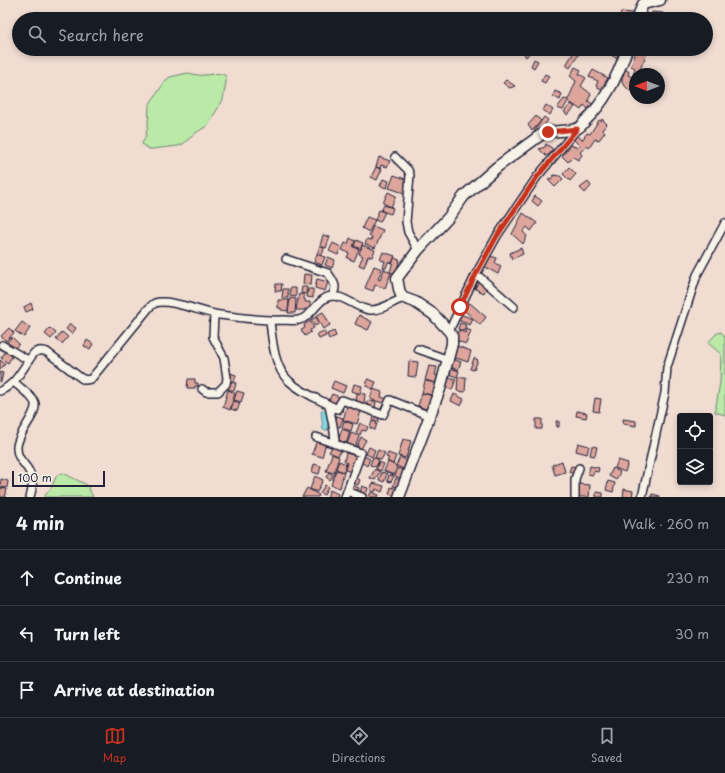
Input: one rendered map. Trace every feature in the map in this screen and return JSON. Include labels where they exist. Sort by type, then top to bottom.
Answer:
[{"type":"street","points":[[638,12],[642,2],[660,0]]},
{"type":"street","points":[[449,331],[476,274],[497,236],[537,177],[609,92],[625,56]]},
{"type":"street","points":[[404,298],[399,289],[397,278],[418,250],[448,218],[464,196],[497,167],[542,134],[577,129]]},
{"type":"street","points":[[395,157],[408,170],[410,175],[406,222],[408,232],[418,250]]},
{"type":"street","points":[[642,497],[665,393],[668,367],[697,275],[725,223]]},
{"type":"street","points":[[0,391],[8,388],[14,382],[28,360],[38,351],[43,351],[80,378],[85,380],[91,379],[148,309],[155,303],[169,303],[214,315],[270,321],[299,320],[308,315],[317,304],[332,296],[336,290],[335,285],[328,273],[286,260]]},
{"type":"street","points":[[476,274],[514,307]]},
{"type":"street","points":[[332,296],[341,298],[370,310],[380,308],[396,300],[404,298],[415,302],[433,314],[452,336],[449,360],[440,389],[399,497]]},
{"type":"street","points":[[202,389],[206,392],[218,392],[226,384],[227,380],[224,358],[213,337],[214,315]]},
{"type":"street","points":[[270,321],[272,344],[282,371],[288,381],[315,398],[337,409],[342,400],[383,415],[390,400],[430,416]]},
{"type":"street","points":[[2,345],[28,360]]},
{"type":"street","points":[[418,349],[449,360]]},
{"type":"street","points":[[14,382],[33,398],[36,404],[34,413],[21,432],[17,445],[19,458],[31,475],[32,489],[30,497]]},
{"type":"street","points":[[329,405],[333,427],[335,430],[335,444]]},
{"type":"street","points":[[316,437],[361,453],[346,494],[362,497]]},
{"type":"street","points":[[575,497],[575,479],[578,468]]},
{"type":"green space","points":[[188,73],[200,75],[218,73],[226,76],[223,100],[207,126],[183,144],[178,146],[149,149],[142,144],[146,135],[148,124],[149,105],[165,81],[170,77]]},
{"type":"green space","points":[[721,332],[725,337],[725,415],[715,412],[720,382],[721,354],[708,343],[716,334]]},
{"type":"green space","points":[[63,473],[87,485],[93,497],[44,497],[51,488],[57,475]]},
{"type":"water","points":[[321,410],[327,410],[328,430],[323,430]]},
{"type":"building","points":[[572,56],[578,56],[570,68],[566,65]]},
{"type":"building","points":[[635,56],[646,56],[641,68],[631,66]]},
{"type":"building","points":[[534,59],[538,61],[534,68],[531,66]]},
{"type":"building","points":[[575,67],[581,70],[579,74],[586,78],[581,86],[591,94],[588,101],[594,105],[589,110],[584,105],[581,110],[568,101],[563,110],[557,108],[564,99],[568,100],[576,81],[570,76]]},
{"type":"building","points":[[622,69],[629,71],[629,90],[622,83]]},
{"type":"building","points":[[593,70],[608,78],[601,89],[596,86],[598,81],[589,77]]},
{"type":"building","points":[[545,74],[549,76],[545,83],[541,81]]},
{"type":"building","points":[[506,80],[515,86],[510,88],[503,83]]},
{"type":"building","points":[[555,91],[562,94],[560,100],[553,96]]},
{"type":"building","points":[[571,104],[575,107],[568,115],[564,112]]},
{"type":"building","points":[[546,105],[553,110],[550,115],[543,110]]},
{"type":"building","points":[[536,116],[541,121],[532,131],[528,125]]},
{"type":"building","points":[[544,117],[548,120],[538,135],[534,131]]},
{"type":"building","points":[[602,119],[607,124],[602,130],[605,132],[599,140],[595,139],[589,148],[587,146],[580,152],[582,155],[578,160],[573,157],[568,162],[562,156],[571,145],[578,148],[580,146],[572,138],[576,133],[582,140],[587,133],[590,134],[599,120],[601,121]]},
{"type":"building","points":[[546,144],[553,149],[550,154],[546,156],[539,149],[545,147]]},
{"type":"building","points":[[379,157],[390,161],[387,167],[381,165],[380,169],[376,167]]},
{"type":"building","points":[[376,167],[382,169],[377,180],[371,177]]},
{"type":"building","points":[[569,167],[576,174],[570,181],[563,174]]},
{"type":"building","points":[[394,175],[408,180],[404,193],[389,188]]},
{"type":"building","points":[[554,175],[560,176],[563,179],[555,187],[548,180]]},
{"type":"building","points":[[383,179],[389,181],[387,188],[380,186]]},
{"type":"building","points":[[588,182],[591,186],[585,193],[580,188]]},
{"type":"building","points":[[388,192],[396,196],[391,207],[383,203]]},
{"type":"building","points":[[535,196],[542,201],[538,206],[532,201]]},
{"type":"building","points":[[384,205],[393,208],[391,214],[381,211]]},
{"type":"building","points":[[379,210],[385,212],[380,222],[375,220]]},
{"type":"building","points":[[523,213],[537,223],[531,231],[527,227],[523,232],[527,236],[523,244],[512,234]]},
{"type":"building","points":[[367,217],[375,220],[369,232],[362,228]]},
{"type":"building","points":[[373,226],[383,230],[375,248],[365,244],[367,239],[371,240],[372,238],[369,236]]},
{"type":"building","points":[[323,235],[330,237],[326,248],[320,246]]},
{"type":"building","points":[[350,238],[355,241],[353,247],[359,249],[354,261],[347,258],[349,253],[342,250],[345,243],[348,244]]},
{"type":"building","points":[[356,240],[363,243],[361,249],[354,246]]},
{"type":"building","points":[[333,243],[341,247],[338,255],[329,251]]},
{"type":"building","points":[[362,245],[375,250],[372,257],[368,256],[364,267],[359,265],[363,256],[359,254]]},
{"type":"building","points":[[320,246],[324,248],[322,256],[317,254]]},
{"type":"building","points":[[521,248],[523,254],[512,259],[510,253]]},
{"type":"building","points":[[383,252],[395,256],[392,263],[388,262],[386,268],[383,268],[385,261],[380,260]]},
{"type":"building","points":[[317,254],[325,257],[322,265],[314,262]]},
{"type":"building","points":[[490,256],[497,258],[495,263],[501,266],[498,274],[485,267]]},
{"type":"building","points":[[328,257],[335,260],[332,268],[325,265]]},
{"type":"building","points":[[394,258],[400,260],[395,274],[390,272]]},
{"type":"building","points":[[374,266],[382,269],[378,279],[380,280],[384,269],[391,273],[385,288],[375,285],[373,291],[365,288]]},
{"type":"building","points":[[304,274],[312,275],[311,285],[303,284]]},
{"type":"building","points":[[317,279],[328,282],[325,291],[315,288]]},
{"type":"building","points":[[478,281],[487,285],[484,293],[475,289]]},
{"type":"building","points":[[276,284],[282,284],[281,291],[275,291]]},
{"type":"building","points":[[302,287],[307,287],[306,294],[301,293]]},
{"type":"building","points":[[290,288],[296,288],[296,297],[290,296]]},
{"type":"building","points":[[283,289],[288,289],[288,298],[282,298]]},
{"type":"building","points":[[308,289],[313,289],[313,298],[307,297]]},
{"type":"building","points":[[299,294],[304,295],[305,302],[310,302],[310,309],[296,310]]},
{"type":"building","points":[[290,298],[296,299],[295,313],[288,313]]},
{"type":"building","points":[[278,300],[289,300],[288,311],[278,308]]},
{"type":"building","points":[[31,303],[33,309],[26,312],[24,307]]},
{"type":"building","points":[[470,303],[486,317],[480,325],[464,310]]},
{"type":"building","points":[[323,312],[330,325],[323,329],[316,316]]},
{"type":"building","points":[[460,314],[473,319],[470,325],[458,320]]},
{"type":"building","points":[[359,315],[372,322],[368,330],[355,324]]},
{"type":"building","points":[[316,317],[320,323],[315,326],[311,320]]},
{"type":"building","points":[[310,321],[314,328],[305,336],[301,330],[305,328],[304,325]]},
{"type":"building","points":[[22,322],[30,328],[24,337],[15,331]]},
{"type":"building","points":[[460,323],[466,325],[464,331],[458,329]]},
{"type":"building","points":[[70,324],[76,328],[72,334],[66,329]]},
{"type":"building","points":[[9,328],[14,333],[6,341],[1,336]]},
{"type":"building","points":[[50,328],[56,333],[51,339],[45,334]]},
{"type":"building","points":[[467,329],[471,331],[466,344],[455,340],[459,330],[465,333]]},
{"type":"building","points":[[324,331],[326,336],[319,339],[317,334]]},
{"type":"building","points":[[334,331],[336,336],[329,339],[327,334]]},
{"type":"building","points":[[62,332],[68,337],[62,344],[56,339]]},
{"type":"building","points":[[12,337],[19,344],[14,349],[7,342]]},
{"type":"building","points":[[87,340],[93,344],[90,349],[84,346]]},
{"type":"building","points":[[457,346],[471,351],[468,362],[453,357]]},
{"type":"building","points":[[6,351],[13,355],[8,363],[1,358]]},
{"type":"building","points":[[474,358],[478,360],[474,370],[470,369]]},
{"type":"building","points":[[453,359],[461,362],[458,370],[450,367]]},
{"type":"building","points":[[0,360],[5,364],[0,370]]},
{"type":"building","points":[[409,361],[418,362],[416,377],[408,376]]},
{"type":"building","points":[[429,366],[437,367],[435,375],[439,376],[436,383],[425,380]]},
{"type":"building","points":[[450,368],[459,371],[457,377],[448,374]]},
{"type":"building","points":[[0,372],[3,373],[1,382],[0,382]]},
{"type":"building","points":[[230,373],[236,375],[234,382],[228,380]]},
{"type":"building","points":[[447,377],[456,379],[452,390],[444,387]]},
{"type":"building","points":[[458,377],[466,377],[465,392],[457,391]]},
{"type":"building","points":[[188,379],[195,379],[195,383],[198,383],[198,386],[195,386],[195,388],[187,388]]},
{"type":"building","points":[[368,379],[376,382],[373,389],[366,386]]},
{"type":"building","points":[[334,381],[346,386],[343,393],[331,388]]},
{"type":"building","points":[[425,381],[436,383],[433,395],[422,393]]},
{"type":"building","points":[[229,382],[236,383],[234,391],[228,389]]},
{"type":"building","points":[[354,384],[362,386],[360,394],[352,391]]},
{"type":"building","points":[[373,389],[382,392],[381,397],[387,399],[386,404],[370,399]]},
{"type":"building","points":[[228,390],[235,393],[230,410],[223,407]]},
{"type":"building","points":[[237,391],[244,393],[241,402],[234,400]]},
{"type":"building","points":[[357,393],[365,394],[364,404],[356,403]]},
{"type":"building","points":[[422,393],[433,396],[428,410],[418,406]]},
{"type":"building","points":[[332,394],[342,398],[338,407],[328,402]]},
{"type":"building","points":[[454,394],[464,399],[461,406],[451,401]]},
{"type":"building","points":[[595,398],[601,399],[599,412],[593,411]]},
{"type":"building","points":[[234,401],[240,403],[237,411],[231,409]]},
{"type":"building","points":[[367,401],[376,402],[375,408],[366,406]]},
{"type":"building","points":[[348,403],[362,408],[357,424],[343,420]]},
{"type":"building","points":[[339,407],[343,409],[341,414],[337,413]]},
{"type":"building","points":[[577,411],[587,413],[586,418],[576,416]]},
{"type":"building","points":[[375,413],[380,415],[378,422],[373,420]]},
{"type":"building","points":[[337,416],[343,418],[340,427],[333,425]]},
{"type":"building","points":[[536,419],[542,419],[542,429],[536,429]]},
{"type":"building","points":[[623,419],[636,421],[636,426],[624,424]]},
{"type":"building","points":[[344,421],[353,424],[351,431],[342,428]]},
{"type":"building","points":[[372,421],[377,423],[375,430],[370,428]]},
{"type":"building","points":[[556,421],[559,421],[559,427],[557,427]]},
{"type":"building","points":[[360,423],[368,427],[366,431],[362,430],[360,435],[356,433]]},
{"type":"building","points":[[342,429],[350,432],[346,444],[338,441]]},
{"type":"building","points":[[351,433],[359,436],[355,447],[347,444]]},
{"type":"building","points":[[361,437],[366,440],[361,449],[357,446]]},
{"type":"building","points":[[403,439],[411,441],[406,458],[398,456]]},
{"type":"building","points":[[317,440],[326,443],[322,457],[312,454]]},
{"type":"building","points":[[578,443],[589,446],[587,454],[576,451]]},
{"type":"building","points":[[592,446],[597,447],[595,456],[590,455]]},
{"type":"building","points":[[332,447],[341,450],[338,456],[329,452]]},
{"type":"building","points":[[369,447],[375,450],[372,457],[366,454]]},
{"type":"building","points":[[378,450],[385,453],[381,460],[375,457]]},
{"type":"building","points":[[346,453],[357,456],[352,472],[345,470],[347,463],[344,461]]},
{"type":"building","points":[[388,453],[396,456],[393,464],[387,461],[389,458],[386,457]]},
{"type":"building","points":[[332,454],[339,457],[334,473],[326,471]]},
{"type":"building","points":[[364,456],[370,459],[367,466],[361,462]]},
{"type":"building","points":[[373,457],[379,460],[376,467],[370,465]]},
{"type":"building","points":[[400,457],[408,461],[404,469],[396,466]]},
{"type":"building","points":[[618,460],[628,463],[625,472],[615,468]]},
{"type":"building","points":[[339,461],[346,464],[344,472],[336,469]]},
{"type":"building","points":[[562,461],[565,472],[555,475],[552,465]]},
{"type":"building","points":[[379,462],[384,464],[381,471],[376,469]]},
{"type":"building","points":[[388,462],[397,466],[394,475],[384,471]]},
{"type":"building","points":[[314,464],[321,466],[319,474],[312,472]]},
{"type":"building","points":[[571,466],[576,467],[573,474],[569,472]]},
{"type":"building","points":[[590,466],[599,468],[598,472],[594,471],[593,475],[588,474]]},
{"type":"building","points":[[398,468],[405,471],[402,479],[395,476]]},
{"type":"building","points":[[613,468],[620,472],[616,480],[609,476]]},
{"type":"building","points":[[375,469],[380,472],[375,480],[370,478]]},
{"type":"building","points":[[336,470],[344,472],[340,488],[331,485]]},
{"type":"building","points":[[329,472],[333,475],[330,480],[326,477]]},
{"type":"building","points":[[382,472],[387,474],[384,482],[379,480]]},
{"type":"building","points":[[389,475],[394,476],[391,482],[387,481]]},
{"type":"building","points":[[315,476],[323,480],[317,492],[310,489]]},
{"type":"building","points":[[355,477],[360,480],[358,485],[352,483]]},
{"type":"building","points":[[396,478],[400,480],[398,487],[393,486]]},
{"type":"building","points":[[1,479],[8,481],[7,488],[0,487]]},
{"type":"building","points":[[608,481],[615,483],[613,492],[606,490]]},
{"type":"building","points":[[373,483],[384,486],[382,492],[376,489],[375,492],[370,490]]},
{"type":"building","points":[[578,484],[590,485],[589,497],[577,497]]},
{"type":"building","points":[[325,485],[328,487],[324,495],[320,493]]},
{"type":"building","points":[[352,485],[359,488],[356,494],[349,491]]},
{"type":"building","points":[[362,486],[368,488],[366,495],[360,492]]},
{"type":"building","points":[[391,487],[397,489],[394,496],[389,494]]},
{"type":"building","points":[[0,488],[7,489],[5,497],[0,497]]},
{"type":"building","points":[[307,488],[319,495],[318,497],[302,497]]},
{"type":"building","points":[[624,489],[633,491],[632,497],[623,497]]},
{"type":"building","points":[[330,490],[338,494],[337,497],[327,497]]},
{"type":"building","points":[[371,492],[379,495],[378,497],[369,497]]},
{"type":"building","points":[[596,492],[603,493],[603,497],[596,497]]},
{"type":"building","points":[[652,494],[660,496],[660,497],[651,497]]},
{"type":"route","points":[[460,307],[497,236],[523,200],[537,177],[577,129],[548,132]]}]
